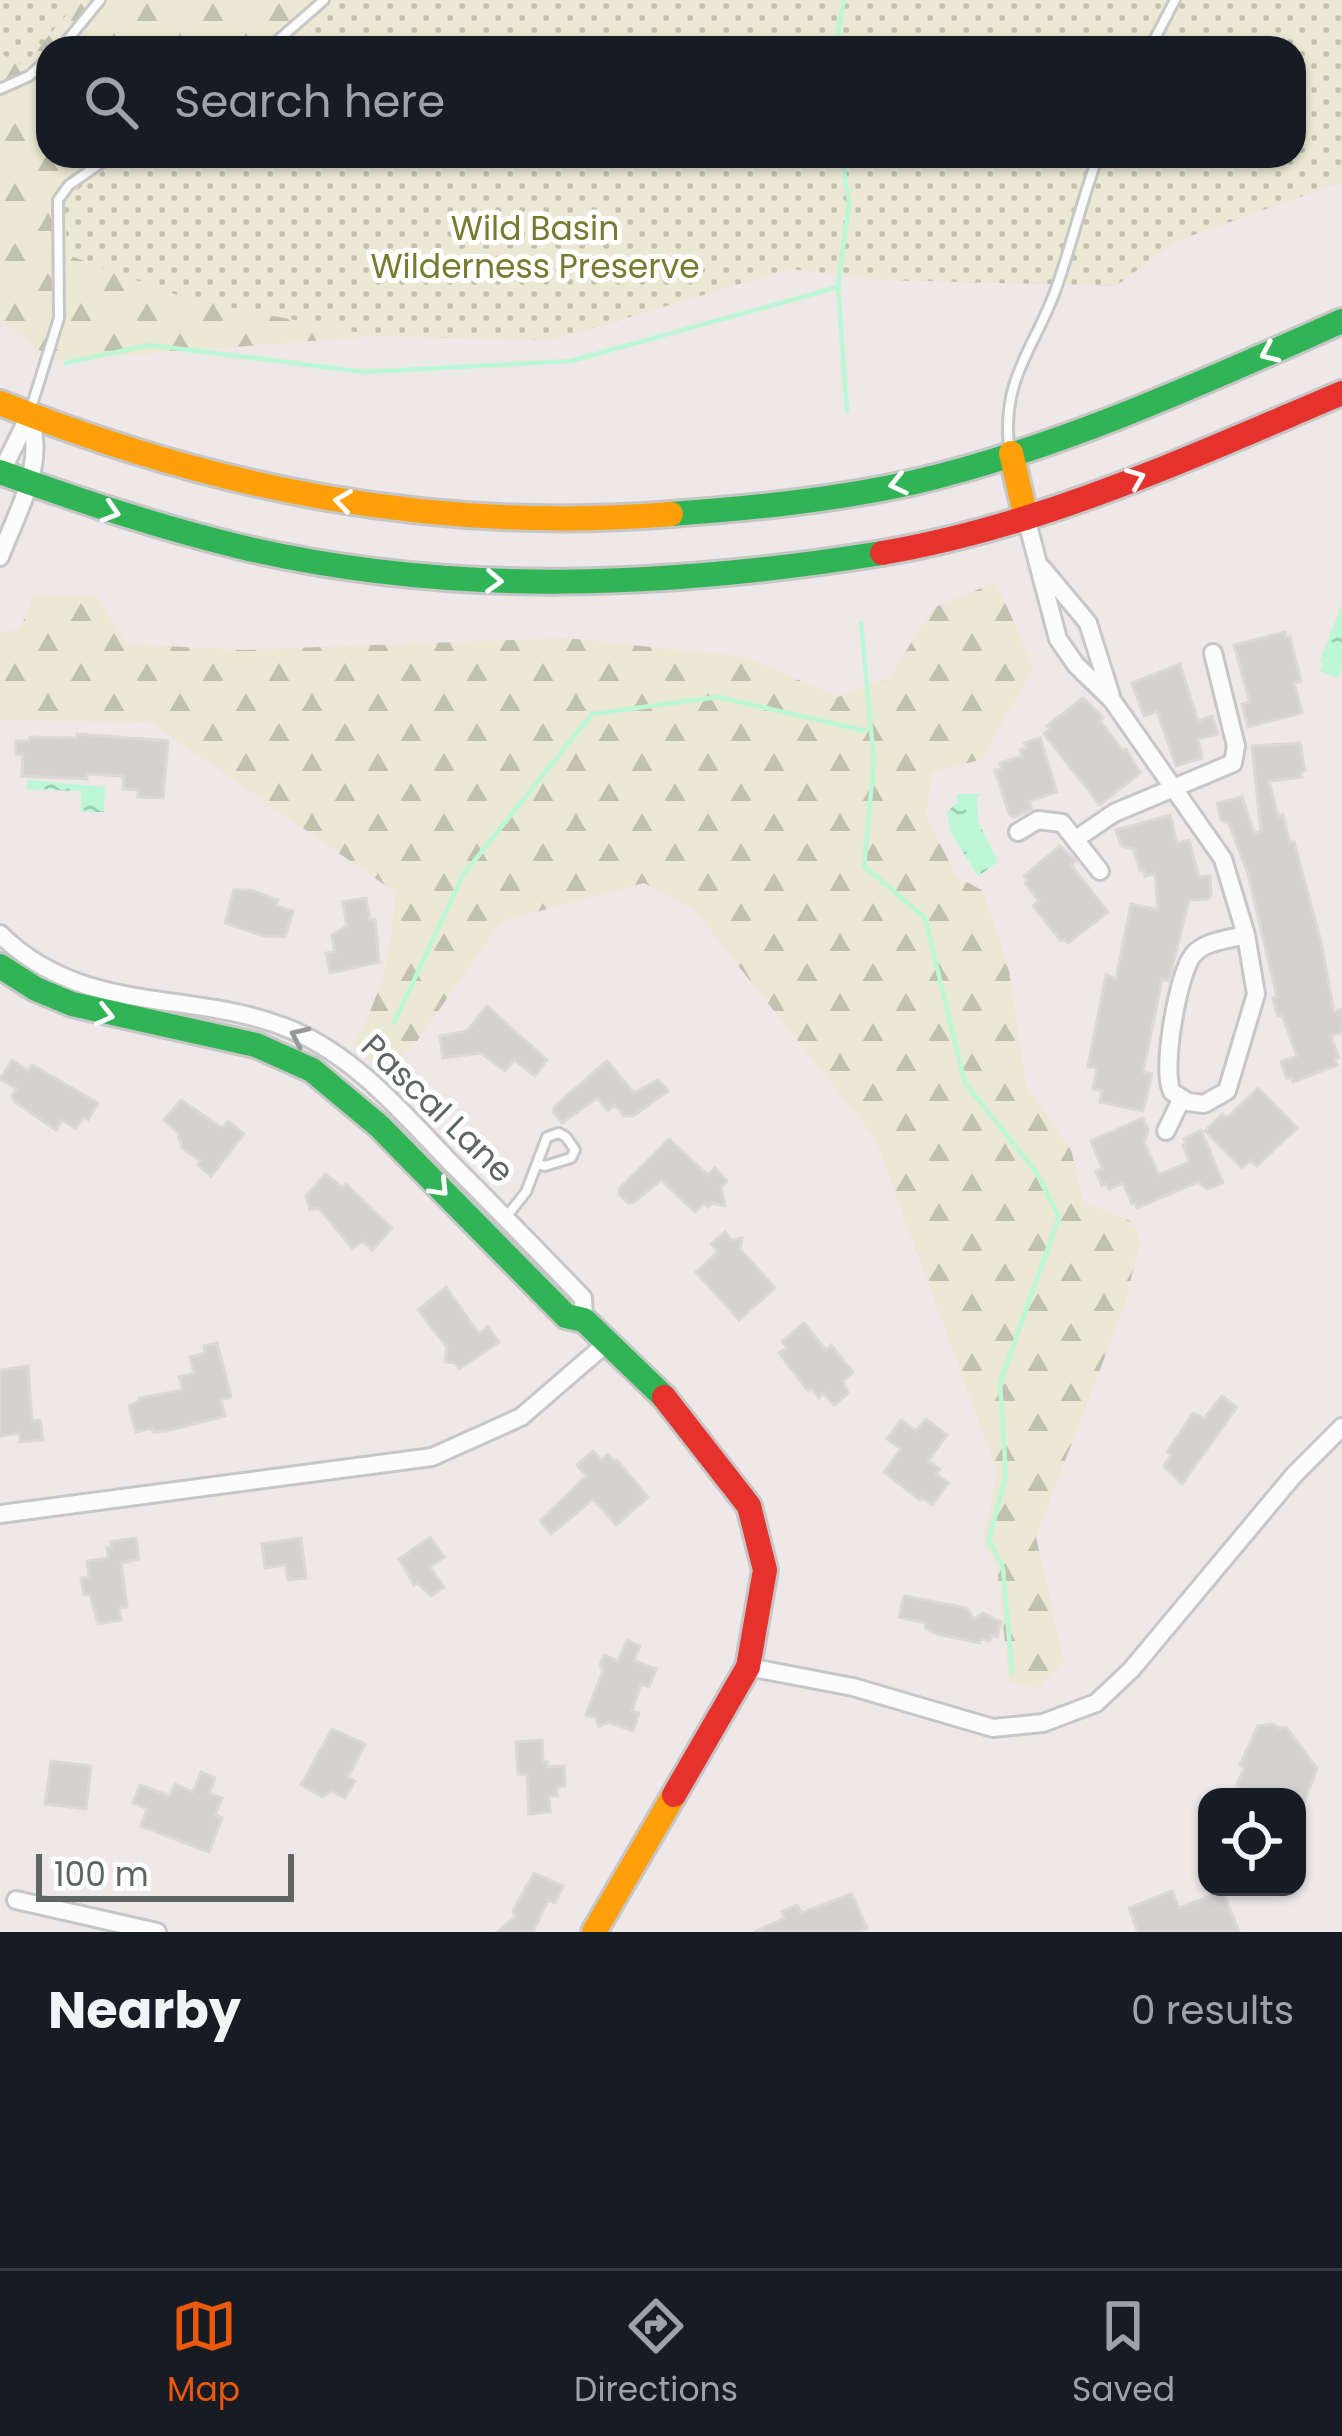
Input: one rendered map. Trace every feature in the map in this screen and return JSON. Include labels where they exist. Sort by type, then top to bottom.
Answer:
[{"type":"main road","points":[[0,404],[151,458],[263,487],[382,507],[509,519],[691,514],[893,486],[1010,453],[1102,423],[1342,321]]},
{"type":"main road","points":[[0,473],[138,521],[258,551],[401,574],[510,582],[671,582],[756,574],[905,549],[1027,518],[1342,393]]},
{"type":"main road","points":[[1010,453],[1027,518]]},
{"type":"main road","name":"Pascal Lane","points":[[0,965],[24,984],[70,1006],[162,1014],[296,1061],[326,1081],[365,1112],[566,1316],[584,1320],[608,1342],[701,1440],[748,1506],[765,1570],[748,1666],[595,1932]]},
{"type":"street","points":[[0,473],[29,416]]},
{"type":"street","points":[[0,557],[37,453],[29,416]]},
{"type":"street","points":[[1027,518],[1058,639],[1076,665],[1112,700],[1226,864],[1246,935],[1256,994],[1227,1091],[1204,1104],[1181,1100],[1169,1087],[1166,1062],[1188,965],[1202,948],[1246,935]]},
{"type":"street","points":[[1039,563],[1088,623],[1112,700]]},
{"type":"street","points":[[1058,639],[1088,623]]},
{"type":"street","points":[[1076,839],[1114,813],[1223,770],[1235,759],[1236,746],[1213,653]]},
{"type":"street","points":[[1018,832],[1032,822],[1062,823],[1100,871]]},
{"type":"street","name":"Pascal Lane","points":[[1,937],[25,959],[60,977],[162,1014],[277,1026],[330,1052],[373,1082],[583,1298],[584,1320]]},
{"type":"street","points":[[1166,1131],[1181,1100]]},
{"type":"street","points":[[0,1514],[432,1457],[521,1417],[608,1342]]},
{"type":"street","points":[[748,1666],[853,1687],[993,1728],[1042,1724],[1096,1703],[1131,1670],[1294,1475],[1342,1426]]},
{"type":"street","points":[[16,1900],[157,1932]]},
{"type":"lane","points":[[71,36],[100,0]]},
{"type":"lane","points":[[283,36],[324,0]]},
{"type":"lane","points":[[1156,36],[1175,0]]},
{"type":"lane","points":[[0,89],[36,70]]},
{"type":"lane","points":[[29,416],[59,318],[58,200],[68,185],[93,168]]},
{"type":"lane","points":[[1010,453],[1008,415],[1015,374],[1059,280],[1094,168]]},
{"type":"lane","points":[[505,1218],[526,1192],[548,1137],[559,1133],[575,1150],[571,1158],[559,1163],[537,1165]]},
{"type":"green space","name":"Wild Basin Wilderness Preserve","points":[[0,0],[1342,0],[1342,182],[1176,241],[1116,286],[888,280],[790,269],[552,340],[375,336],[54,361],[0,320]]},
{"type":"green space","points":[[0,0],[79,0],[48,36],[36,36],[36,51],[23,66],[0,53]]},
{"type":"green space","name":"Wild Basin Wilderness Preserve","points":[[344,0],[1342,0],[1342,182],[1176,241],[1116,286],[888,280],[790,269],[552,340],[375,336],[188,299],[68,255],[63,201],[106,168],[1306,168],[1306,36],[298,36]]},
{"type":"green space","points":[[996,582],[1034,668],[982,759],[932,773],[926,814],[956,876],[983,891],[1008,964],[1026,1085],[1071,1150],[1084,1202],[1133,1222],[1140,1241],[1125,1304],[1036,1537],[1064,1661],[1037,1688],[1009,1681],[997,1567],[983,1540],[997,1472],[875,1138],[693,909],[644,883],[502,921],[417,1041],[387,1073],[352,1047],[384,972],[395,892],[150,722],[0,720],[0,633],[20,629],[34,595],[96,595],[127,644],[239,650],[566,638],[745,657],[838,697],[889,678],[933,608]]},
{"type":"water","points":[[1342,604],[1342,669],[1337,678],[1320,671],[1320,661]]},
{"type":"water","points":[[27,780],[105,787],[104,812],[81,812],[81,791],[27,789]]},
{"type":"water","points":[[957,794],[981,794],[978,822],[998,862],[978,876],[951,833],[947,812],[958,802]]},
{"type":"building","points":[[1285,632],[1301,681],[1294,683],[1302,713],[1248,727],[1242,704],[1250,702],[1234,645]]},
{"type":"building","points":[[1180,664],[1198,721],[1212,716],[1218,734],[1198,739],[1202,758],[1176,766],[1157,711],[1144,716],[1132,683]]},
{"type":"building","points":[[1083,698],[1103,718],[1100,721],[1140,773],[1100,805],[1044,734],[1050,729],[1047,726]]},
{"type":"building","points":[[77,734],[168,741],[163,798],[138,797],[138,790],[123,789],[123,776],[22,776],[23,754],[16,754],[16,741],[77,738]]},
{"type":"building","points":[[1040,738],[1057,792],[1029,801],[1032,809],[1014,817],[995,770],[1001,769],[1000,763],[1022,756],[1024,743]]},
{"type":"building","points":[[1300,743],[1302,777],[1269,781],[1278,817],[1283,815],[1290,843],[1294,842],[1334,1012],[1342,1009],[1342,1032],[1331,1036],[1337,1065],[1293,1082],[1287,1079],[1281,1062],[1297,1056],[1273,998],[1277,997],[1248,874],[1217,803],[1242,797],[1254,833],[1261,832],[1252,746]]},
{"type":"building","points":[[1170,815],[1177,843],[1189,840],[1199,877],[1210,876],[1211,895],[1189,900],[1169,981],[1162,979],[1143,1072],[1152,1074],[1143,1111],[1100,1102],[1102,1091],[1093,1089],[1097,1068],[1088,1066],[1106,975],[1116,978],[1131,904],[1158,910],[1155,873],[1145,876],[1140,871],[1134,849],[1121,846],[1116,830]]},
{"type":"building","points":[[1060,846],[1076,861],[1071,865],[1108,912],[1068,943],[1061,941],[1033,906],[1039,901],[1024,876]]},
{"type":"building","points":[[234,890],[250,890],[293,911],[285,937],[264,936],[225,923]]},
{"type":"building","points":[[366,898],[370,920],[375,919],[379,962],[330,973],[326,953],[335,952],[332,935],[347,926],[343,902]]},
{"type":"building","points":[[487,1006],[547,1060],[535,1076],[514,1060],[505,1071],[481,1053],[443,1058],[440,1036],[467,1031]]},
{"type":"building","points":[[12,1060],[28,1071],[32,1065],[98,1103],[88,1120],[83,1117],[76,1129],[62,1120],[56,1130],[15,1102],[12,1095],[17,1089],[0,1079]]},
{"type":"building","points":[[607,1061],[634,1093],[658,1080],[668,1091],[633,1116],[624,1116],[615,1105],[608,1111],[597,1098],[562,1123],[553,1112],[555,1106]]},
{"type":"building","points":[[1258,1088],[1297,1128],[1257,1166],[1250,1160],[1242,1168],[1205,1131],[1222,1114],[1227,1118]]},
{"type":"building","points":[[181,1100],[222,1128],[228,1121],[244,1134],[211,1176],[198,1165],[201,1161],[182,1148],[178,1133],[164,1120]]},
{"type":"building","points":[[1143,1118],[1148,1130],[1144,1142],[1159,1175],[1189,1162],[1184,1139],[1201,1130],[1223,1183],[1207,1189],[1198,1182],[1137,1208],[1123,1183],[1109,1189],[1102,1186],[1096,1171],[1102,1168],[1091,1141]]},
{"type":"building","points":[[669,1139],[708,1175],[715,1168],[727,1181],[721,1187],[725,1206],[705,1203],[695,1212],[661,1180],[633,1203],[619,1194]]},
{"type":"building","points":[[325,1174],[343,1188],[346,1184],[392,1228],[372,1250],[363,1241],[352,1248],[319,1208],[310,1210],[306,1196]]},
{"type":"building","points":[[725,1232],[732,1240],[742,1238],[740,1249],[775,1288],[739,1320],[696,1272],[718,1252],[711,1244]]},
{"type":"building","points":[[446,1287],[479,1334],[488,1327],[499,1342],[459,1369],[445,1362],[447,1347],[418,1310]]},
{"type":"building","points":[[804,1323],[853,1372],[843,1381],[848,1393],[834,1405],[824,1393],[819,1398],[812,1389],[808,1391],[779,1353],[787,1348],[782,1341]]},
{"type":"building","points":[[217,1343],[231,1397],[221,1400],[225,1416],[166,1431],[136,1432],[129,1406],[139,1398],[183,1390],[179,1377],[194,1373],[190,1357]]},
{"type":"building","points":[[28,1366],[32,1421],[40,1420],[43,1440],[20,1442],[19,1433],[0,1436],[0,1370]]},
{"type":"building","points":[[1222,1396],[1237,1407],[1182,1484],[1164,1466],[1171,1455],[1167,1452],[1193,1413],[1204,1418]]},
{"type":"building","points":[[926,1419],[947,1435],[928,1461],[948,1483],[932,1505],[884,1472],[901,1449],[887,1439],[901,1420],[916,1431]]},
{"type":"building","points":[[593,1451],[601,1460],[608,1455],[617,1460],[648,1497],[616,1525],[593,1499],[551,1534],[540,1521],[586,1476],[577,1465]]},
{"type":"building","points":[[430,1537],[444,1557],[430,1567],[444,1587],[431,1596],[414,1585],[399,1559]]},
{"type":"building","points":[[136,1538],[139,1559],[121,1563],[127,1607],[119,1608],[121,1620],[98,1624],[81,1578],[89,1577],[87,1561],[108,1558],[111,1542]]},
{"type":"building","points":[[301,1538],[306,1578],[288,1580],[286,1565],[265,1568],[262,1544]]},
{"type":"building","points":[[904,1596],[967,1608],[974,1619],[983,1613],[1001,1622],[997,1637],[980,1643],[937,1634],[925,1628],[926,1623],[899,1617]]},
{"type":"building","points":[[627,1640],[640,1646],[634,1661],[656,1669],[649,1687],[641,1684],[632,1711],[639,1713],[633,1731],[609,1722],[599,1727],[596,1718],[586,1715],[603,1670],[600,1665],[604,1655],[618,1661]]},
{"type":"building","points":[[1258,1726],[1286,1727],[1317,1768],[1306,1798],[1306,1788],[1237,1785],[1244,1768],[1240,1765]]},
{"type":"building","points":[[332,1729],[365,1744],[348,1777],[355,1781],[345,1798],[331,1791],[323,1797],[301,1785]]},
{"type":"building","points":[[542,1740],[543,1762],[547,1767],[564,1766],[565,1786],[557,1787],[557,1796],[549,1796],[550,1812],[529,1814],[527,1774],[518,1774],[516,1742]]},
{"type":"building","points":[[51,1761],[91,1766],[86,1809],[45,1804]]},
{"type":"building","points":[[201,1772],[215,1778],[209,1793],[222,1798],[215,1815],[222,1818],[209,1852],[141,1826],[147,1809],[133,1803],[140,1785],[170,1796],[175,1784],[193,1792]]},
{"type":"building","points":[[534,1873],[563,1886],[555,1903],[548,1900],[533,1932],[497,1932],[515,1917],[513,1911]]},
{"type":"building","points":[[1172,1891],[1179,1908],[1210,1896],[1225,1896],[1239,1932],[1138,1932],[1129,1908]]},
{"type":"building","points":[[852,1894],[867,1928],[858,1932],[754,1932],[785,1918],[782,1912],[797,1905],[801,1913]]},
{"type":"waterway","points":[[837,36],[844,0]]},
{"type":"waterway","points":[[66,363],[149,345],[365,372],[571,361],[838,287],[849,203],[844,168]]},
{"type":"waterway","points":[[838,287],[847,411]]},
{"type":"waterway","points":[[861,623],[874,761],[864,866],[925,918],[965,1083],[1036,1172],[1059,1217],[1000,1383],[1006,1475],[989,1540],[1003,1568],[1012,1672]]},
{"type":"waterway","points":[[394,1023],[463,875],[592,714],[718,697],[866,731]]},
{"type":"traffic: fast","points":[[671,514],[855,494],[970,468],[1132,411],[1342,321]]},
{"type":"traffic: fast","points":[[0,472],[245,548],[403,574],[563,582],[643,579],[882,553]]},
{"type":"traffic: fast","points":[[0,966],[72,1004],[256,1045],[312,1070],[379,1126],[566,1316],[584,1320],[664,1397]]},
{"type":"traffic: slow","points":[[0,403],[163,460],[329,498],[498,517],[671,514]]},
{"type":"traffic: slow","points":[[1011,453],[1026,518]]},
{"type":"traffic: slow","points":[[594,1932],[674,1795]]},
{"type":"traffic: jam","points":[[882,553],[1059,507],[1342,393]]},
{"type":"traffic: jam","points":[[664,1397],[749,1506],[765,1570],[748,1667],[674,1795]]}]
